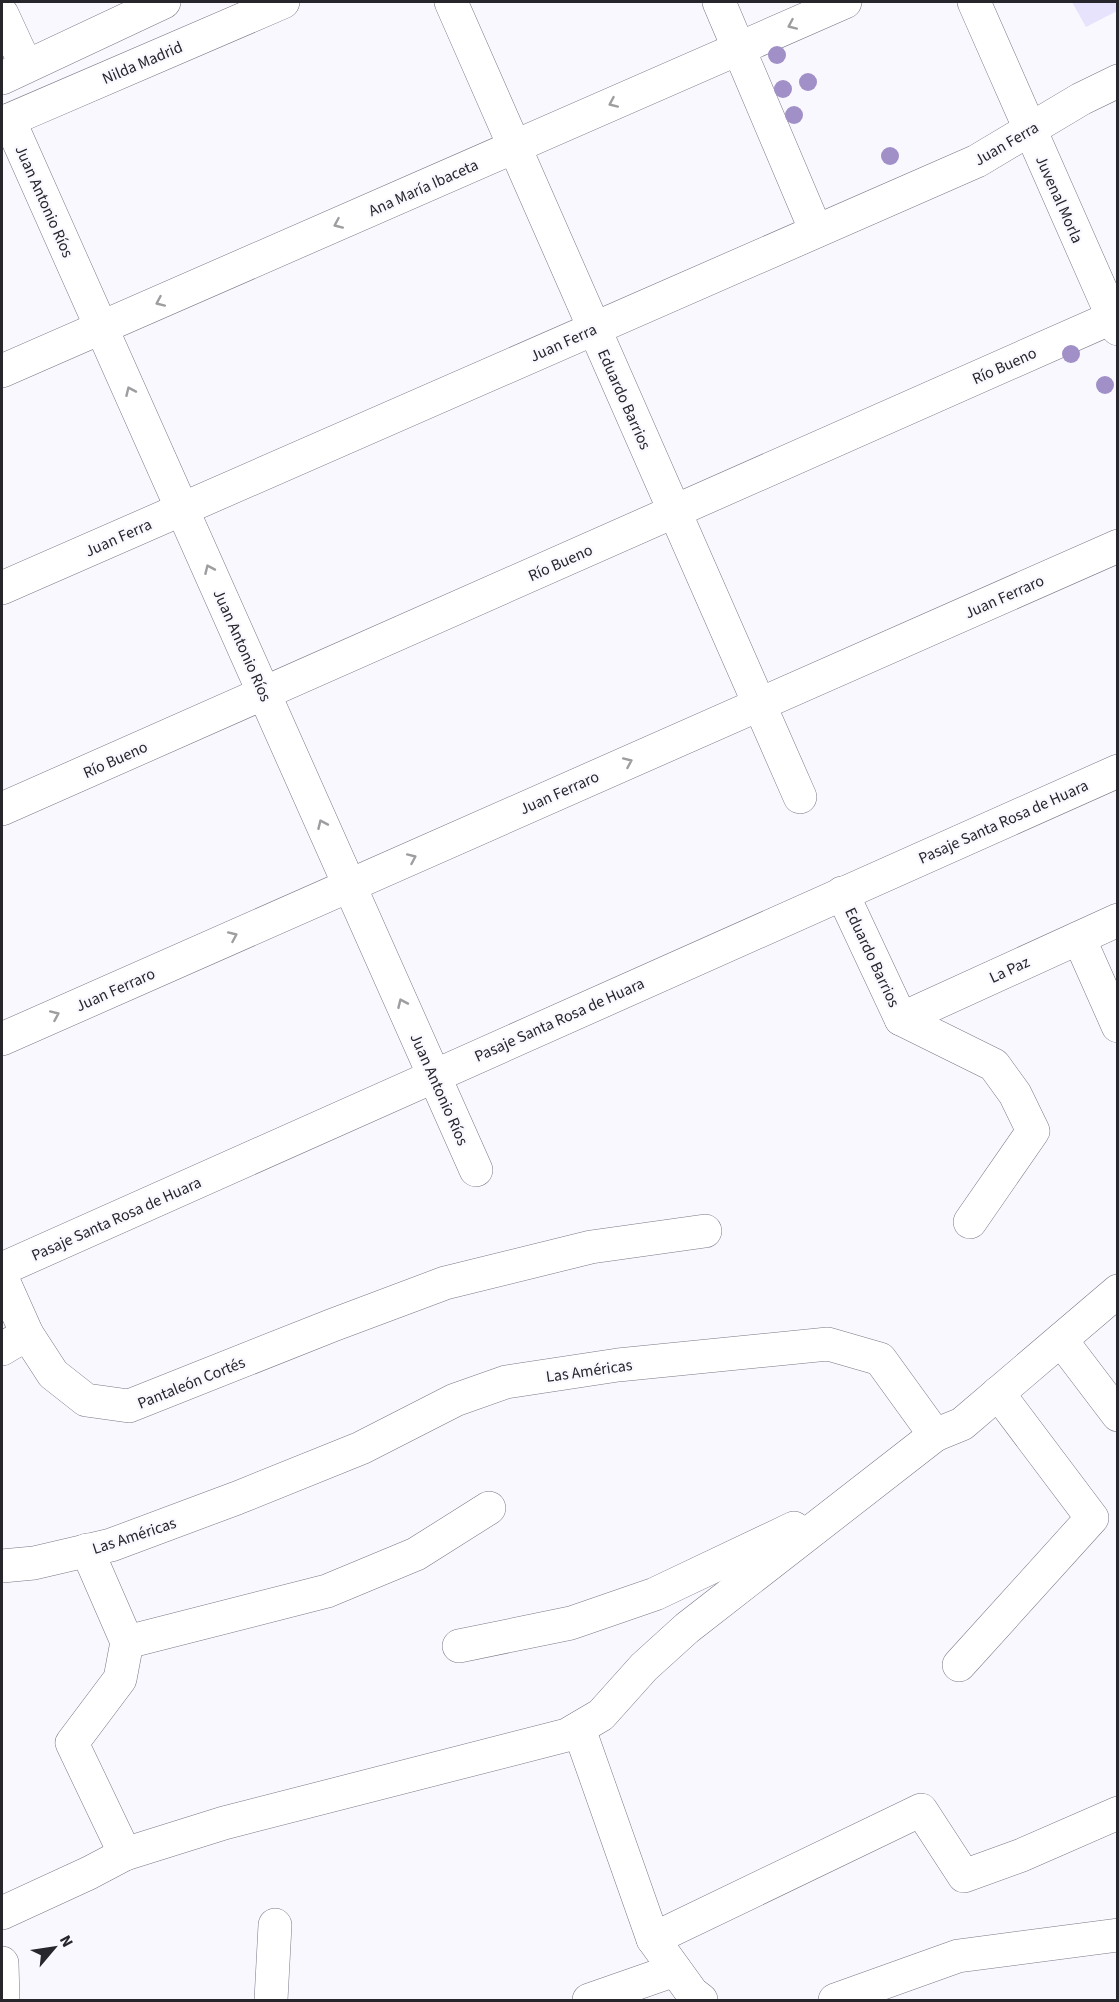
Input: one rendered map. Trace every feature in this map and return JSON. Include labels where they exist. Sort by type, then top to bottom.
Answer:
[{"type":"street","points":[[2,14],[14,72],[164,2]]},
{"type":"street","name":"Nilda Madrid","points":[[5,122],[283,2]]},
{"type":"street","name":"Eduardo Barrios","points":[[451,2],[800,797]]},
{"type":"street","points":[[719,2],[816,231]]},
{"type":"street","name":"Ana María Ibaceta","points":[[2,371],[845,2]]},
{"type":"street","name":"Juvenal Morla","points":[[974,2],[1116,321]]},
{"type":"street","name":"Juan Ferra","points":[[2,588],[977,161],[1081,99],[1118,81]]},
{"type":"street","name":"Juan Antonio Ríos","points":[[5,122],[102,327],[476,1170]]},
{"type":"street","name":"Río Bueno","points":[[2,809],[674,512],[1116,321]]},
{"type":"street","name":"Juan Ferraro","points":[[2,1039],[1118,546]]},
{"type":"street","name":"Pasaje Santa Rosa de Huara","points":[[2,1269],[1118,771]]},
{"type":"street","name":"Eduardo Barrios","points":[[843,893],[902,1019],[994,1065],[1015,1094],[1033,1131],[970,1222]]},
{"type":"street","name":"La Paz","points":[[902,1019],[1118,920]]},
{"type":"street","points":[[1078,938],[1118,1026]]},
{"type":"street","name":"Pantaleón Cortés","points":[[2,1278],[14,1341],[86,1400],[129,1406],[333,1325],[456,1280],[591,1247],[705,1231]]},
{"type":"street","points":[[2,1913],[89,1873],[124,1854],[224,1823],[567,1735],[579,1729],[601,1715],[644,1666],[687,1628],[935,1435],[962,1424],[1118,1291]]},
{"type":"street","points":[[1060,1340],[1118,1415]]},
{"type":"street","name":"Las Américas","points":[[2,1566],[34,1563],[111,1545],[361,1448],[465,1396],[506,1382],[618,1365],[828,1344],[880,1359],[935,1435]]},
{"type":"street","points":[[959,1665],[1092,1518],[998,1393]]},
{"type":"street","points":[[459,1646],[571,1623],[655,1594],[849,1502]]},
{"type":"street","points":[[127,1642],[327,1591],[416,1554],[489,1508]]},
{"type":"street","points":[[87,1550],[127,1642],[120,1679],[72,1743],[124,1854]]},
{"type":"street","points":[[579,1729],[653,1939],[692,1993],[701,2001]]},
{"type":"street","points":[[653,1939],[921,1810],[964,1876],[1022,1855],[1118,1813]]},
{"type":"street","points":[[271,2001],[275,1925]]},
{"type":"street","points":[[835,2001],[865,1988],[958,1956],[1118,1935]]},
{"type":"street","points":[[2,1963],[3,2001]]},
{"type":"street","points":[[589,2001],[675,1970]]},
{"type":"shaded area","points":[[1072,2],[1117,2],[1117,11],[1086,27]]}]
